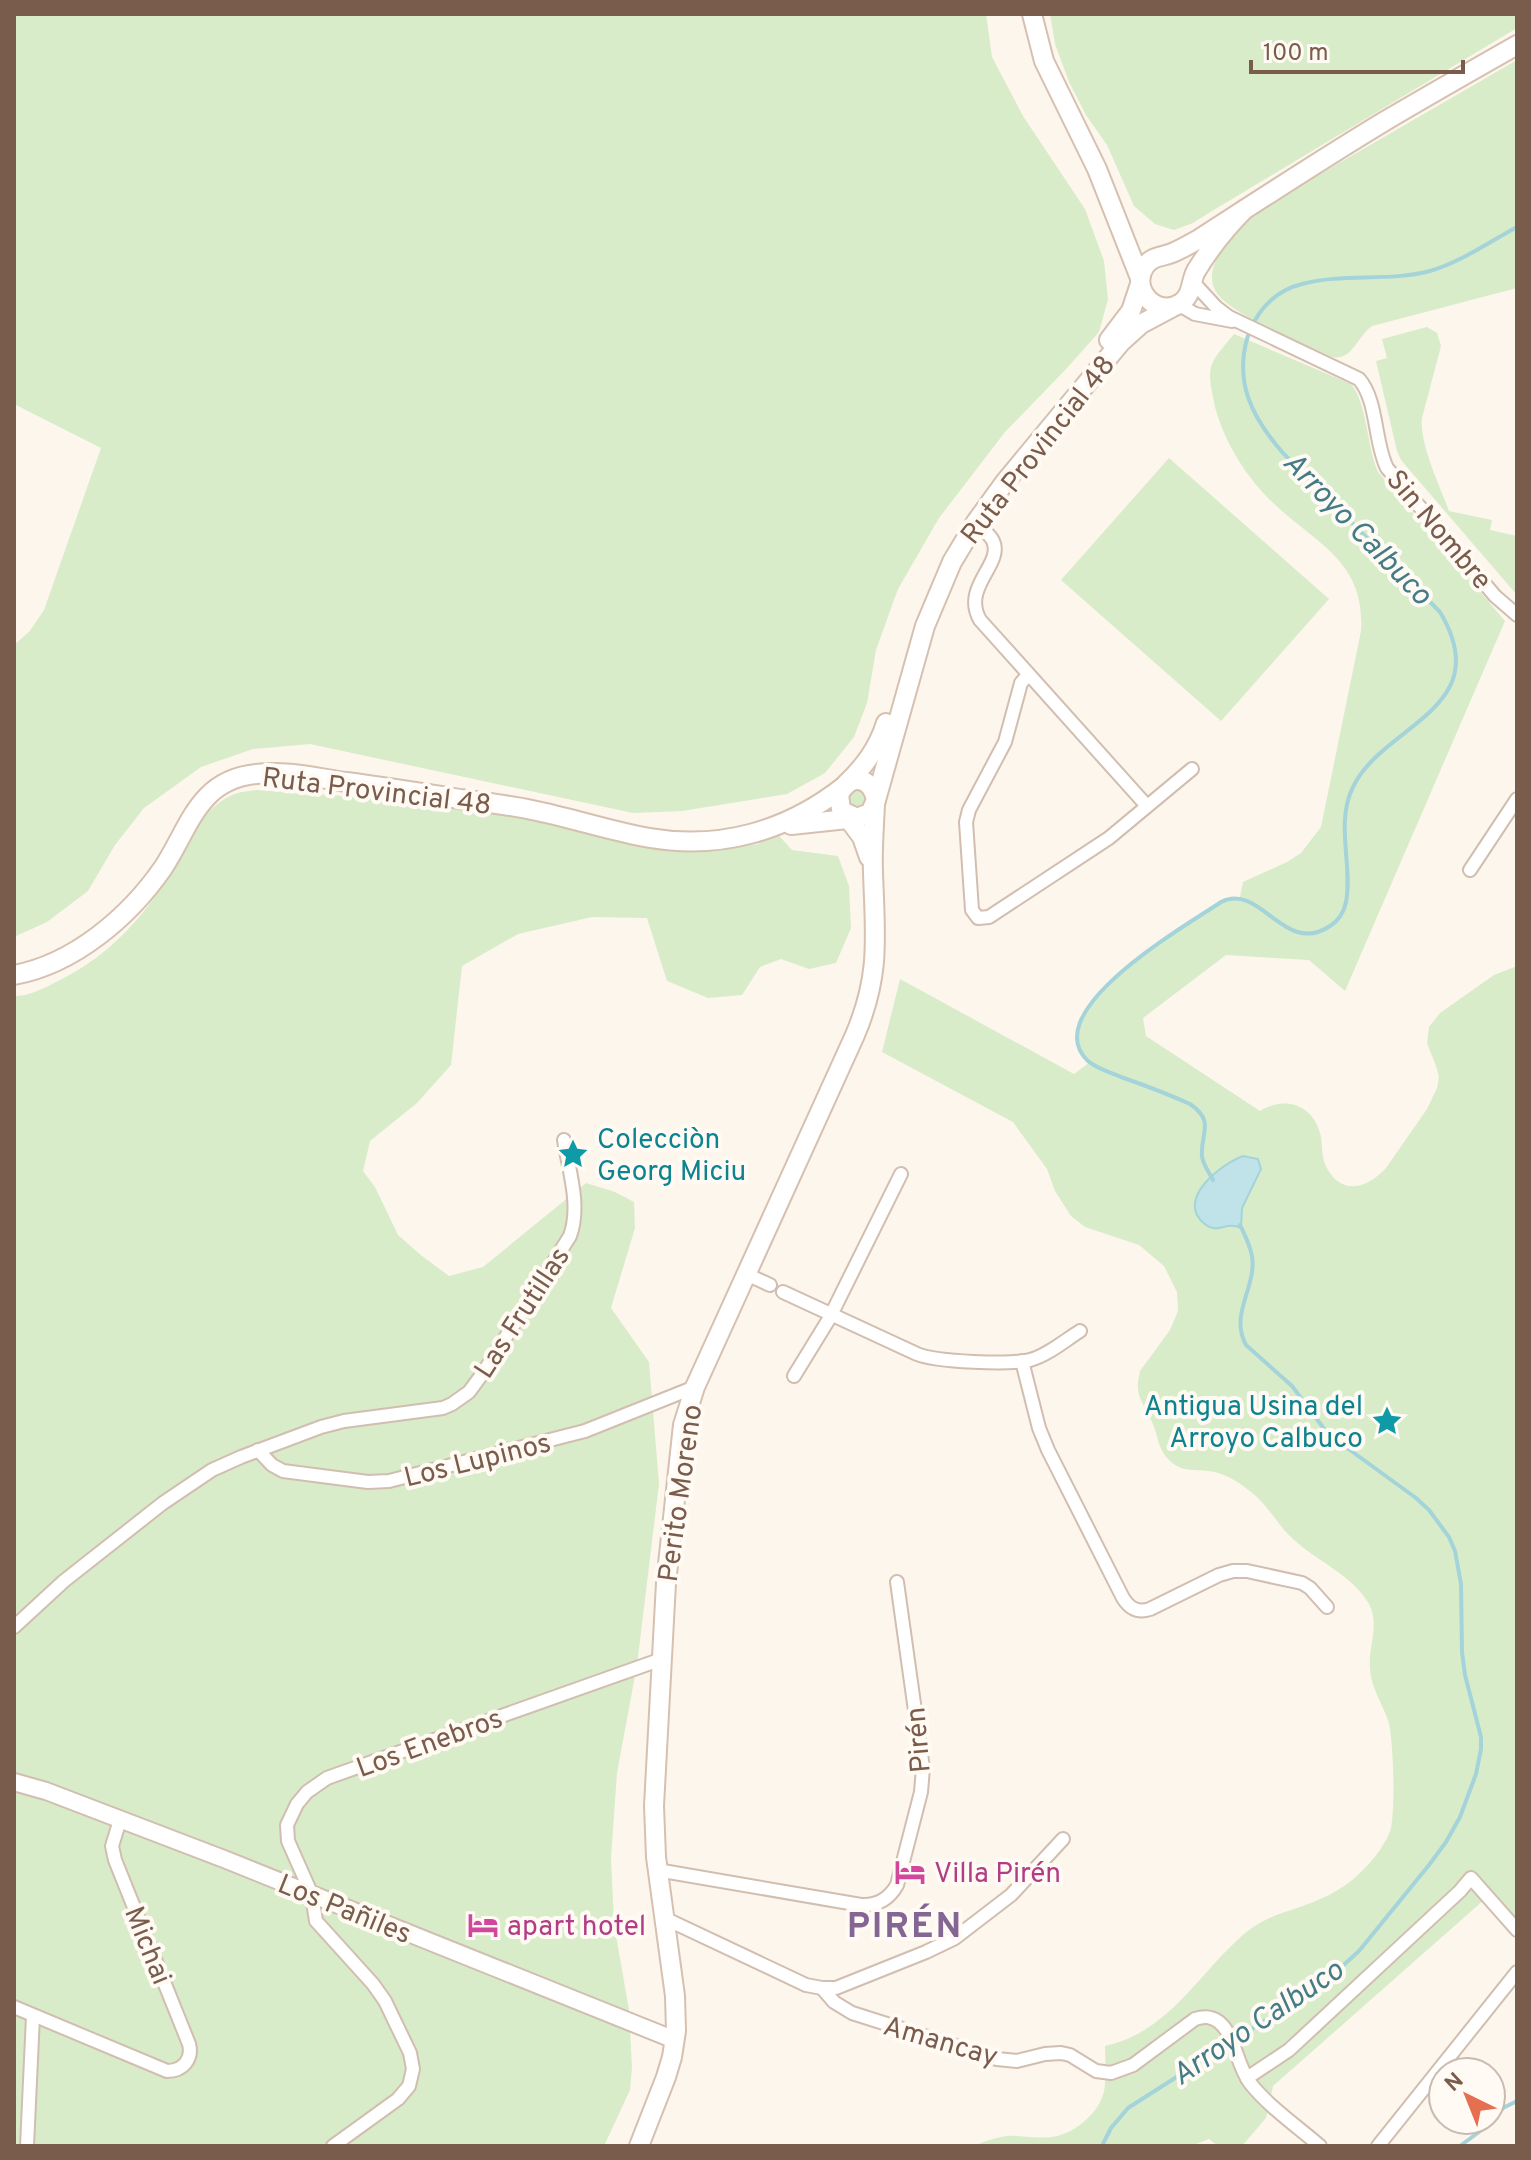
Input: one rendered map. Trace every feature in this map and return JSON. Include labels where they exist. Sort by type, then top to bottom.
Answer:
[{"type":"main road","points":[[1032,14],[1050,76],[1117,215],[1144,295],[1162,307],[1176,305]]},
{"type":"main road","name":"Ruta Provincial 48","points":[[14,975],[54,963],[100,934],[142,895],[163,867],[197,806],[215,789],[232,779],[256,774],[281,773],[530,809],[649,838],[677,841],[727,840],[861,811],[925,626],[972,520],[1012,456],[1125,320],[1135,302],[1142,272],[1149,261],[1189,245],[1383,122],[1517,45]]},
{"type":"main road","name":"Ruta Provincial 48","points":[[772,828],[813,808],[844,786],[865,765],[878,746],[921,609],[944,558],[972,520],[1121,342],[1148,319],[1187,297],[1192,280],[1210,251],[1253,204]]},
{"type":"main road","points":[[1117,215],[1141,245],[1184,262],[1192,280]]},
{"type":"main road","points":[[855,780],[868,784],[874,790],[861,811],[839,800],[844,786],[855,780]]},
{"type":"main road","name":"Perito Moreno","points":[[861,811],[862,837],[873,869]]},
{"type":"main road","name":"Perito Moreno","points":[[639,2146],[663,2086],[675,2040],[676,2004],[657,1870],[654,1806],[666,1583],[682,1434],[695,1387],[866,1008],[876,956],[873,869],[861,811]]},
{"type":"street","name":"Sin Nombre","points":[[1192,280],[1216,307],[1239,323],[1359,379],[1368,393],[1387,468],[1495,596],[1517,615]]},
{"type":"street","name":"Sin Nombre","points":[[1176,305],[1195,314],[1239,323]]},
{"type":"street","points":[[972,520],[992,539],[995,551],[976,592],[977,614],[1147,806]]},
{"type":"street","points":[[1024,670],[1003,749],[969,810],[966,822],[972,910],[975,916],[981,919],[989,917],[1109,838],[1192,769]]},
{"type":"street","points":[[1470,870],[1517,799]]},
{"type":"street","name":"Las Frutillas","points":[[14,1627],[55,1589],[174,1494],[212,1470],[333,1424],[434,1410],[452,1404],[469,1392],[574,1226],[575,1206],[564,1140]]},
{"type":"street","points":[[794,1376],[832,1314],[901,1174]]},
{"type":"street","points":[[746,1274],[770,1285]]},
{"type":"street","points":[[783,1292],[929,1359],[1022,1361],[1037,1357],[1080,1331]]},
{"type":"street","points":[[1022,1361],[1044,1443],[1123,1598],[1132,1608],[1141,1611],[1150,1609],[1219,1575],[1240,1570],[1302,1583],[1327,1607]]},
{"type":"street","name":"Los Lupinos","points":[[258,1450],[272,1465],[283,1471],[368,1482],[389,1481],[585,1431],[695,1387]]},
{"type":"street","name":"Pirén","points":[[657,1870],[861,1905],[874,1905],[894,1891],[921,1792],[923,1768],[897,1582]]},
{"type":"street","name":"Los Enebros","points":[[312,1895],[290,1849],[287,1825],[293,1810],[313,1787],[327,1778],[662,1659]]},
{"type":"street","name":"Los Pañiles","points":[[14,1782],[46,1791],[224,1859],[675,2040]]},
{"type":"street","name":"Michai","points":[[33,2016],[167,2071],[182,2067],[190,2056],[189,2044],[115,1860],[112,1846],[120,1820]]},
{"type":"street","points":[[664,1918],[806,1985],[836,1988],[955,1938],[1011,1895],[1063,1839]]},
{"type":"street","points":[[1247,2078],[1271,2064],[1298,2042],[1471,1878],[1517,1930]]},
{"type":"street","points":[[312,1895],[319,1926],[385,2001],[410,2053],[413,2069],[409,2086],[398,2099],[333,2146]]},
{"type":"street","points":[[1378,2146],[1517,1972]]},
{"type":"street","name":"Amancay","points":[[822,1988],[834,2002],[852,2013],[988,2057],[1017,2061],[1061,2053],[1103,2073],[1126,2069],[1190,2022],[1202,2017],[1215,2019],[1227,2033],[1247,2078],[1261,2095],[1320,2146]]},
{"type":"street","points":[[14,2007],[33,2016],[27,2146]]},
{"type":"green space","points":[[14,14],[986,14],[992,57],[1023,116],[1085,209],[1104,261],[1108,299],[1099,332],[1005,432],[939,518],[898,589],[876,650],[867,703],[854,737],[825,773],[787,794],[682,811],[633,813],[310,744],[253,749],[201,767],[144,808],[115,845],[88,891],[47,922],[14,937],[14,645],[29,632],[44,610],[101,448],[14,404]]},
{"type":"green space","points":[[1050,14],[1517,14],[1517,28],[1193,223],[1174,230],[1155,224],[1134,206],[1107,145],[1086,115],[1069,82],[1055,44]]},
{"type":"green space","points":[[1517,60],[1517,288],[1372,326],[1349,352],[1339,357],[1332,357],[1250,318],[1222,299],[1213,285],[1214,264],[1247,220],[1265,206]]},
{"type":"green space","points":[[1427,327],[1437,333],[1441,346],[1422,418],[1431,464],[1449,511],[1492,520],[1490,530],[1517,536],[1517,595],[1401,460],[1397,451],[1376,361],[1387,358],[1382,339]]},
{"type":"green space","points":[[1234,334],[1351,384],[1364,414],[1378,472],[1505,621],[1345,991],[1309,960],[1226,955],[1143,1018],[1146,1036],[1260,1111],[1278,1104],[1304,1109],[1316,1123],[1324,1160],[1331,1174],[1345,1185],[1362,1185],[1386,1168],[1427,1109],[1437,1088],[1439,1077],[1427,1043],[1429,1027],[1440,1013],[1494,975],[1517,966],[1517,1919],[1493,1892],[1273,2086],[1266,2118],[1242,2146],[1218,2146],[1209,2139],[1191,2146],[973,2146],[1008,2136],[1052,2137],[1083,2123],[1103,2095],[1105,2046],[1127,2039],[1165,2015],[1253,1927],[1346,1885],[1374,1858],[1391,1828],[1392,1742],[1388,1720],[1371,1676],[1374,1620],[1369,1604],[1353,1584],[1291,1537],[1257,1497],[1243,1486],[1219,1473],[1185,1469],[1169,1460],[1160,1447],[1140,1398],[1140,1371],[1170,1330],[1178,1311],[1177,1292],[1164,1266],[1139,1245],[1085,1227],[1071,1216],[1055,1191],[1047,1169],[1013,1122],[882,1052],[900,979],[1074,1074],[1090,1062],[1079,1040],[1083,1017],[1099,994],[1122,971],[1149,949],[1221,902],[1240,897],[1243,882],[1301,853],[1321,827],[1361,631],[1360,606],[1355,586],[1345,568],[1267,497],[1235,455],[1215,407],[1210,374],[1216,356]]},
{"type":"green space","points":[[1169,458],[1329,599],[1221,721],[1061,580]]},
{"type":"green space","points":[[256,790],[530,809],[709,849],[759,844],[772,828],[792,850],[838,856],[849,886],[851,928],[836,963],[809,969],[781,959],[760,967],[742,995],[708,998],[667,981],[647,918],[592,917],[518,934],[462,966],[451,1065],[417,1103],[370,1141],[363,1171],[375,1187],[398,1235],[449,1276],[483,1267],[586,1183],[634,1202],[635,1228],[611,1308],[649,1362],[659,1484],[637,1665],[617,1773],[611,1858],[614,1924],[629,2010],[632,2067],[630,2090],[604,2146],[14,2146],[14,996],[48,986],[104,952],[142,914],[208,812],[232,795]]},
{"type":"green space","points":[[853,790],[861,790],[866,799],[864,806],[853,808],[848,803],[848,795]]},
{"type":"water","points":[[1243,1156],[1258,1159],[1261,1169],[1242,1208],[1241,1228],[1206,1225],[1197,1215],[1197,1195],[1213,1175]]},
{"type":"waterway","name":"Arroyo Calbuco","points":[[1213,1180],[1203,1159],[1203,1116],[1190,1104],[1088,1061],[1077,1041],[1082,1018],[1098,995],[1123,971],[1221,902],[1235,899],[1248,902],[1299,933],[1314,933],[1336,922],[1346,902],[1348,888],[1345,815],[1353,787],[1368,765],[1430,712],[1446,693],[1455,671],[1454,645],[1440,612],[1283,453],[1263,427],[1251,405],[1244,380],[1243,362],[1251,328],[1259,313],[1285,290],[1318,281],[1430,271],[1464,257],[1517,227]]},
{"type":"waterway","name":"Arroyo Calbuco","points":[[1102,2146],[1111,2128],[1128,2108],[1324,1983],[1359,1951],[1446,1842],[1460,1817],[1476,1774],[1481,1749],[1462,1652],[1461,1584],[1449,1537],[1416,1498],[1328,1434],[1292,1386],[1246,1345],[1240,1322],[1251,1279],[1252,1256],[1240,1225]]},
{"type":"waterway","points":[[1460,2146],[1483,2129],[1503,2108],[1517,2101]]},
{"type":"place","name":"Colecciòn Georg Miciu","points":[[573,1154]]},
{"type":"place","name":"Antigua Usina del Arroyo Calbuco","points":[[1387,1421]]},
{"type":"place","name":"Villa Pirén","points":[[910,1872]]},
{"type":"place","name":"apart hotel","points":[[483,1925]]},
{"type":"district","name":"PIRÉN","points":[[905,1924]]}]
